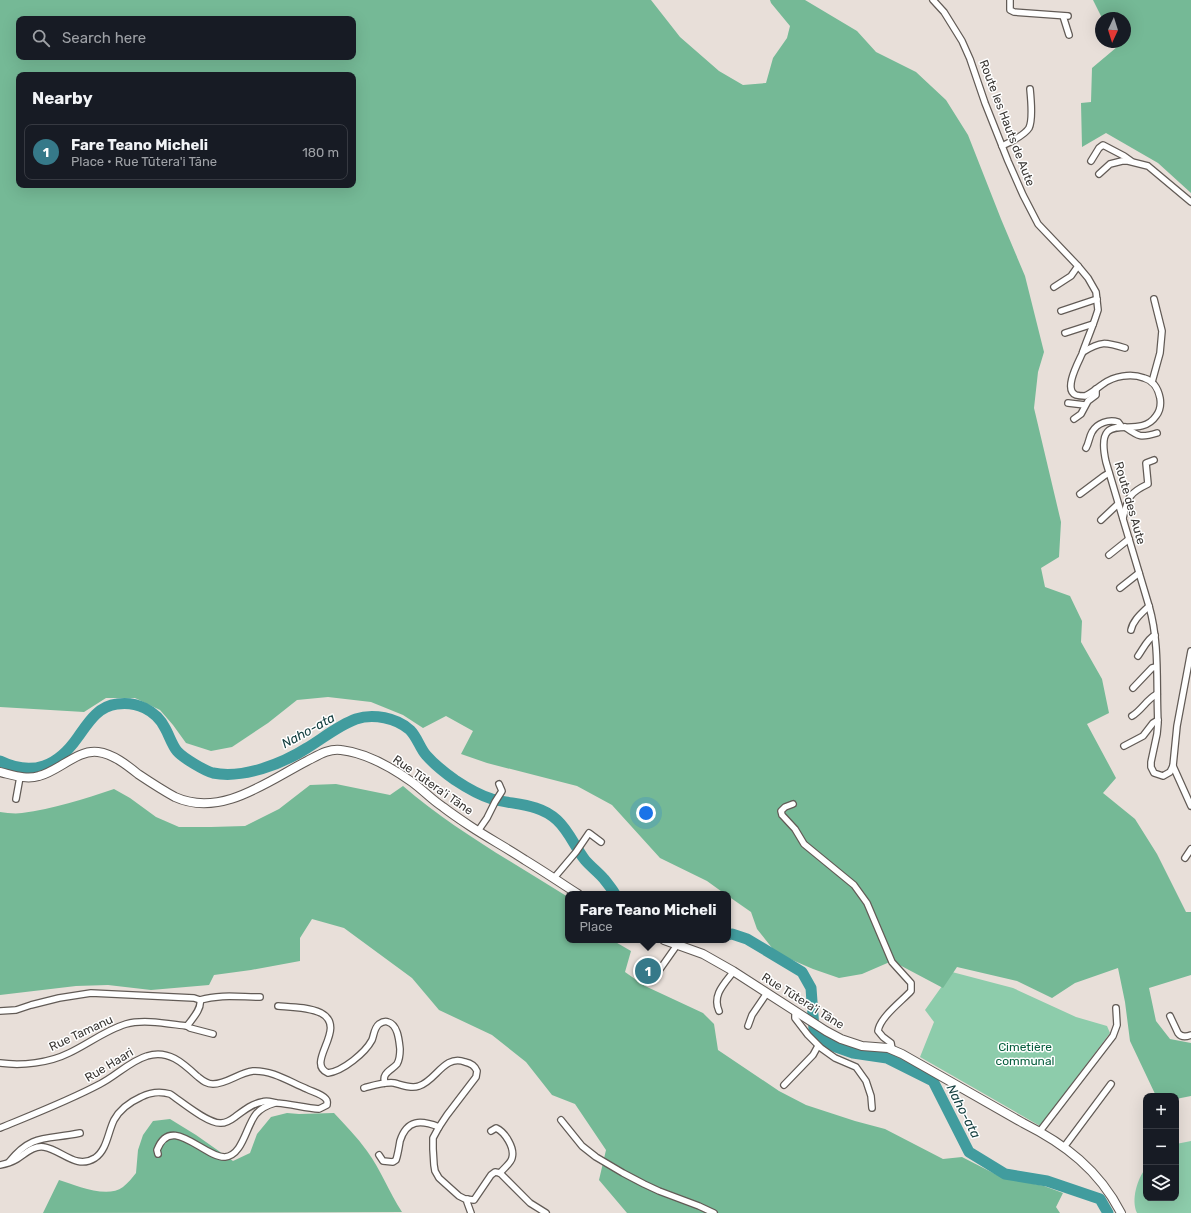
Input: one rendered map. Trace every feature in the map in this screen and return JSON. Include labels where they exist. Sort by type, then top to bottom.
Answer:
[{"type":"street","name":"Route les Hauts de Aute","points":[[934,0],[962,41],[1002,146],[1023,195],[1038,224],[1078,266]]},
{"type":"street","points":[[1010,0],[1010,10],[1014,12],[1066,16],[1069,36]]},
{"type":"street","points":[[1002,146],[1019,137],[1028,129],[1031,123],[1030,89]]},
{"type":"street","points":[[1091,161],[1099,148],[1103,145],[1124,156],[1131,162]]},
{"type":"street","points":[[1099,174],[1106,167],[1115,162],[1128,160],[1148,166],[1191,202]]},
{"type":"street","points":[[1054,287],[1070,276],[1078,266],[1088,278],[1096,292],[1098,310],[1070,386],[1074,394],[1081,396],[1086,396],[1105,382],[1119,377],[1142,377],[1152,382],[1160,353],[1162,331],[1154,300]]},
{"type":"street","points":[[1061,311],[1097,299]]},
{"type":"street","points":[[1065,333],[1094,324]]},
{"type":"street","points":[[1083,352],[1094,345],[1105,343],[1125,348]]},
{"type":"street","name":"Route des Aute","points":[[1152,382],[1158,392],[1160,400],[1160,409],[1153,420],[1140,426],[1123,426],[1114,428],[1109,431],[1103,440],[1109,473],[1150,606],[1155,634],[1158,720],[1157,734],[1151,762],[1152,770],[1154,773],[1163,776],[1170,772],[1173,766]]},
{"type":"street","points":[[1074,419],[1081,414],[1085,405],[1096,395],[1096,389]]},
{"type":"street","points":[[1068,403],[1085,405]]},
{"type":"street","points":[[1086,448],[1092,432],[1096,427],[1101,423],[1113,420],[1141,437],[1150,436],[1157,433]]},
{"type":"street","points":[[1123,518],[1128,498],[1133,492],[1148,484],[1146,463],[1154,460]]},
{"type":"street","points":[[1080,494],[1109,473]]},
{"type":"street","points":[[1100,520],[1118,504]]},
{"type":"street","points":[[1109,555],[1129,539]]},
{"type":"street","points":[[1120,588],[1139,573]]},
{"type":"street","points":[[1131,630],[1132,624],[1135,620],[1150,606]]},
{"type":"street","points":[[1138,656],[1151,637],[1155,634]]},
{"type":"street","points":[[1191,651],[1177,726],[1173,766],[1191,806]]},
{"type":"street","points":[[1133,688],[1152,668],[1156,667]]},
{"type":"street","points":[[1132,716],[1149,698],[1157,694]]},
{"type":"street","points":[[1124,746],[1143,736],[1153,723],[1158,720]]},
{"type":"street","name":"Rue Tūtera'i Tāne","points":[[0,772],[23,778],[38,777],[49,773],[86,752],[99,752],[107,754],[120,761],[166,792],[183,801],[208,803],[245,794],[316,756],[329,751],[340,750],[364,755],[386,765],[442,807],[574,891]]},
{"type":"street","points":[[16,799],[20,777]]},
{"type":"street","points":[[478,831],[487,818],[494,802],[502,791],[499,784]]},
{"type":"street","points":[[793,804],[781,811],[782,815],[795,829],[804,844],[854,885],[867,903],[892,962],[911,983],[911,991],[883,1020],[878,1028],[878,1031],[882,1037],[891,1044],[892,1049]]},
{"type":"street","points":[[554,878],[576,852],[589,833],[601,842]]},
{"type":"street","points":[[1185,858],[1191,849]]},
{"type":"street","name":"Rue Tūtera'i Tāne","points":[[671,943],[702,954],[734,972],[805,1018],[841,1039],[862,1046],[892,1049],[918,1062],[1023,1123],[1040,1131],[1064,1147],[1092,1171],[1113,1197],[1121,1213]]},
{"type":"street","points":[[658,972],[676,945]]},
{"type":"street","points":[[719,1011],[716,1004],[716,999],[719,992],[734,972]]},
{"type":"street","points":[[0,1012],[16,1010],[31,1004],[59,998],[91,993],[194,998],[200,1000],[222,996],[260,997]]},
{"type":"street","points":[[748,1026],[752,1015],[766,993]]},
{"type":"street","points":[[187,1026],[199,1009],[201,1003],[200,1000]]},
{"type":"street","points":[[278,1006],[306,1008],[320,1013],[328,1019],[330,1033],[320,1064],[323,1070],[328,1073],[344,1066],[363,1052],[379,1024],[385,1022],[392,1024],[398,1035],[400,1056],[397,1064],[389,1070],[385,1076],[385,1083]]},
{"type":"street","points":[[1040,1131],[1113,1036],[1117,1025],[1116,1008]]},
{"type":"street","points":[[796,1012],[795,1018],[818,1046],[834,1058],[856,1067],[866,1080],[871,1096],[872,1108]]},
{"type":"street","points":[[1170,1016],[1180,1036],[1191,1036]]},
{"type":"street","name":"Rue Tamanu","points":[[0,1063],[30,1063],[51,1060],[67,1054],[113,1029],[128,1024],[140,1023],[187,1026],[213,1034]]},
{"type":"street","points":[[784,1085],[813,1055],[818,1046]]},
{"type":"street","name":"Rue Haari","points":[[0,1128],[83,1093],[102,1083],[138,1060],[156,1054],[172,1056],[204,1082],[211,1084],[219,1084],[239,1075],[252,1072],[261,1072],[290,1081],[320,1095],[327,1101],[327,1105],[319,1109],[269,1101],[256,1103],[226,1122],[221,1123],[207,1119],[170,1094],[158,1092],[152,1093],[126,1105],[120,1111],[114,1120],[103,1149],[89,1161],[75,1161],[51,1149],[38,1147],[32,1149],[17,1160],[0,1165]]},
{"type":"street","points":[[364,1088],[385,1083],[410,1087],[420,1086],[445,1065],[456,1060],[464,1061],[475,1067],[477,1072],[475,1079],[447,1115],[439,1127],[433,1141],[435,1171],[439,1178],[461,1197],[474,1200],[491,1175],[495,1172],[500,1173],[530,1204],[546,1213]]},
{"type":"street","points":[[1064,1147],[1112,1084]]},
{"type":"street","points":[[158,1154],[157,1150],[159,1145],[164,1139],[177,1135],[217,1155],[224,1157],[230,1155],[236,1152],[240,1146],[251,1122],[257,1113],[264,1107],[275,1102]]},
{"type":"street","points":[[561,1120],[582,1146],[596,1157],[644,1184],[714,1213]]},
{"type":"street","points":[[379,1155],[383,1161],[392,1162],[396,1160],[404,1131],[411,1125],[419,1122],[428,1123],[439,1127]]},
{"type":"street","points":[[491,1131],[496,1128],[500,1130],[508,1140],[512,1150],[513,1156],[511,1160],[500,1173]]},
{"type":"street","points":[[9,1163],[17,1152],[25,1145],[44,1138],[80,1133]]},
{"type":"street","points":[[467,1199],[472,1213]]},
{"type":"green space","points":[[0,0],[651,0],[680,37],[719,71],[743,85],[766,83],[773,58],[787,38],[790,26],[770,0],[805,0],[857,31],[876,52],[916,72],[946,100],[968,135],[1025,276],[1044,352],[1038,372],[1034,408],[1061,522],[1059,557],[1041,568],[1045,587],[1070,596],[1082,621],[1081,642],[1102,679],[1109,713],[1087,724],[1116,778],[1103,793],[1135,819],[1157,854],[1186,912],[1191,912],[1191,975],[1149,988],[1156,1021],[1170,1039],[1191,1043],[1191,1096],[1179,1098],[1179,1093],[1155,1093],[1130,1041],[1125,1002],[1118,968],[1075,983],[1052,998],[1017,981],[957,967],[943,988],[892,961],[862,974],[839,978],[813,969],[776,953],[757,929],[751,912],[731,898],[731,891],[721,891],[707,881],[660,858],[612,805],[577,786],[487,763],[461,754],[473,731],[446,716],[423,728],[403,715],[371,702],[328,697],[297,700],[268,723],[232,747],[211,751],[186,743],[160,710],[135,698],[106,698],[84,712],[0,707]]},
{"type":"green space","points":[[1093,0],[1191,0],[1191,193],[1158,163],[1106,133],[1082,147],[1081,103],[1091,102],[1092,68],[1116,48],[1131,48],[1131,12],[1099,12]]},
{"type":"green space","points":[[336,784],[390,795],[403,786],[462,831],[565,895],[565,943],[617,943],[631,951],[625,972],[645,986],[703,1013],[714,1024],[718,1050],[779,1091],[806,1105],[885,1129],[943,1159],[962,1157],[1001,1177],[1044,1186],[1063,1193],[1056,1207],[1060,1213],[627,1213],[599,1180],[606,1150],[575,1104],[552,1095],[526,1062],[492,1035],[439,1010],[412,978],[344,928],[312,919],[300,938],[300,961],[214,975],[209,985],[151,990],[108,985],[76,986],[0,995],[0,812],[19,813],[45,809],[114,789],[130,798],[156,817],[179,827],[245,826],[279,809],[310,785]]},
{"type":"green space","name":"Cimetière communal","points":[[952,972],[1013,988],[1076,1017],[1107,1026],[1110,1033],[1040,1126],[920,1057],[934,1022],[925,1010]]},
{"type":"green space","points":[[287,1113],[334,1113],[372,1158],[402,1212],[43,1213],[59,1180],[82,1188],[108,1192],[123,1187],[136,1173],[138,1150],[143,1135],[153,1121],[170,1119],[233,1161],[250,1153],[257,1134],[271,1117]]},
{"type":"green space","points":[[1191,1141],[1191,1213],[1137,1213],[1135,1208],[1135,1196],[1143,1173],[1143,1201],[1179,1201],[1179,1143]]},
{"type":"waterway","name":"Naho-ata","points":[[0,761],[12,766],[23,768],[34,768],[53,762],[70,747],[94,716],[110,705],[124,703],[145,708],[156,716],[161,722],[177,751],[189,761],[213,773],[225,774],[249,772],[286,760],[337,728],[356,719],[370,716],[384,718],[398,722],[410,730],[429,758],[455,780],[492,799],[534,807],[550,814],[561,824],[585,860],[604,879],[613,891]]},
{"type":"waterway","name":"Naho-ata","points":[[731,934],[747,939],[802,972],[811,988],[814,1029],[822,1040],[853,1053],[887,1058],[933,1081],[969,1152],[1005,1174],[1047,1181],[1100,1199],[1108,1213]]},
{"type":"place","name":"Fare Teano Micheli","points":[[648,971]]}]
